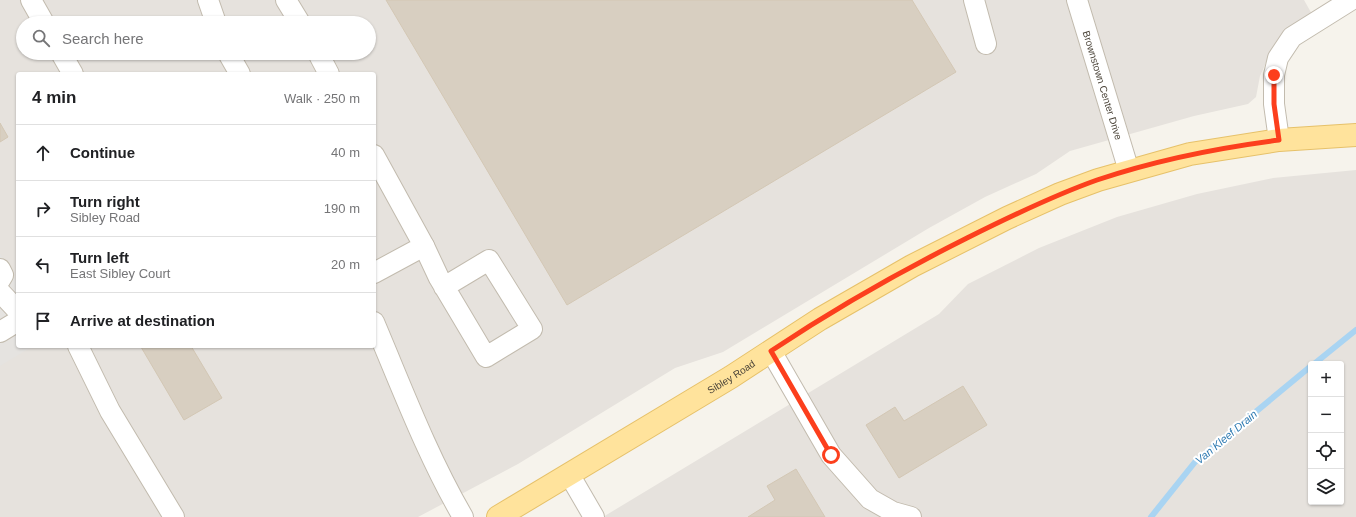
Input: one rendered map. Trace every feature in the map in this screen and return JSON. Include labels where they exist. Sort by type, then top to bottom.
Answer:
[{"type":"main road","name":"Sibley Road","points":[[498,517],[771,351],[820,319],[912,266],[1060,194],[1098,180],[1190,154],[1279,140],[1356,135]]},
{"type":"street","points":[[31,0],[40,16]]},
{"type":"street","points":[[208,0],[214,16]]},
{"type":"street","points":[[286,0],[296,16]]},
{"type":"street","points":[[974,0],[986,44]]},
{"type":"street","name":"Brownstown Center Drive","points":[[1077,0],[1097,71],[1129,171]]},
{"type":"street","points":[[1279,140],[1274,104],[1274,83],[1278,58],[1292,37],[1350,0]]},
{"type":"street","points":[[65,60],[72,72]]},
{"type":"street","points":[[232,60],[239,72]]},
{"type":"street","points":[[322,60],[329,72]]},
{"type":"street","points":[[376,159],[444,286],[486,357],[532,329],[489,260],[444,286]]},
{"type":"street","points":[[376,272],[424,246]]},
{"type":"street","points":[[0,270],[3,275],[0,280]]},
{"type":"street","points":[[0,292],[16,309]]},
{"type":"street","points":[[0,332],[16,322]]},
{"type":"street","points":[[376,327],[420,432],[447,489],[463,517]]},
{"type":"street","points":[[79,348],[110,411],[174,517]]},
{"type":"street","points":[[771,351],[831,455],[870,499],[893,512],[911,517]]},
{"type":"street","points":[[569,474],[594,517]]},
{"type":"shaded area","points":[[0,0],[1304,0],[1313,16],[1272,49],[1260,76],[1256,97],[1248,104],[1194,116],[1070,151],[1036,174],[985,197],[929,228],[723,352],[675,368],[518,464],[418,517],[0,517]]},
{"type":"shaded area","points":[[1356,170],[1356,517],[603,517],[939,314],[968,284],[1039,248],[1117,217],[1197,194],[1273,178]]},
{"type":"shaded area","points":[[0,253],[16,281],[16,348],[30,348],[0,366]]},
{"type":"building","points":[[386,0],[912,0],[956,72],[567,305]]},
{"type":"building","points":[[0,123],[8,137],[0,142]]},
{"type":"building","points":[[142,348],[192,348],[222,398],[184,420]]},
{"type":"building","points":[[963,386],[987,425],[899,478],[866,425],[895,407],[904,421]]},
{"type":"building","points":[[796,469],[825,517],[748,517],[775,500],[767,486]]},
{"type":"waterway","name":"Van Kleef Drain","points":[[1318,361],[1356,330]]},
{"type":"waterway","name":"Van Kleef Drain","points":[[1151,517],[1195,462],[1308,368]]},
{"type":"route","points":[[831,455],[771,351],[820,319],[912,266],[1007,218],[1060,194],[1098,180],[1190,154],[1230,146],[1279,140],[1274,104],[1274,75]]}]
